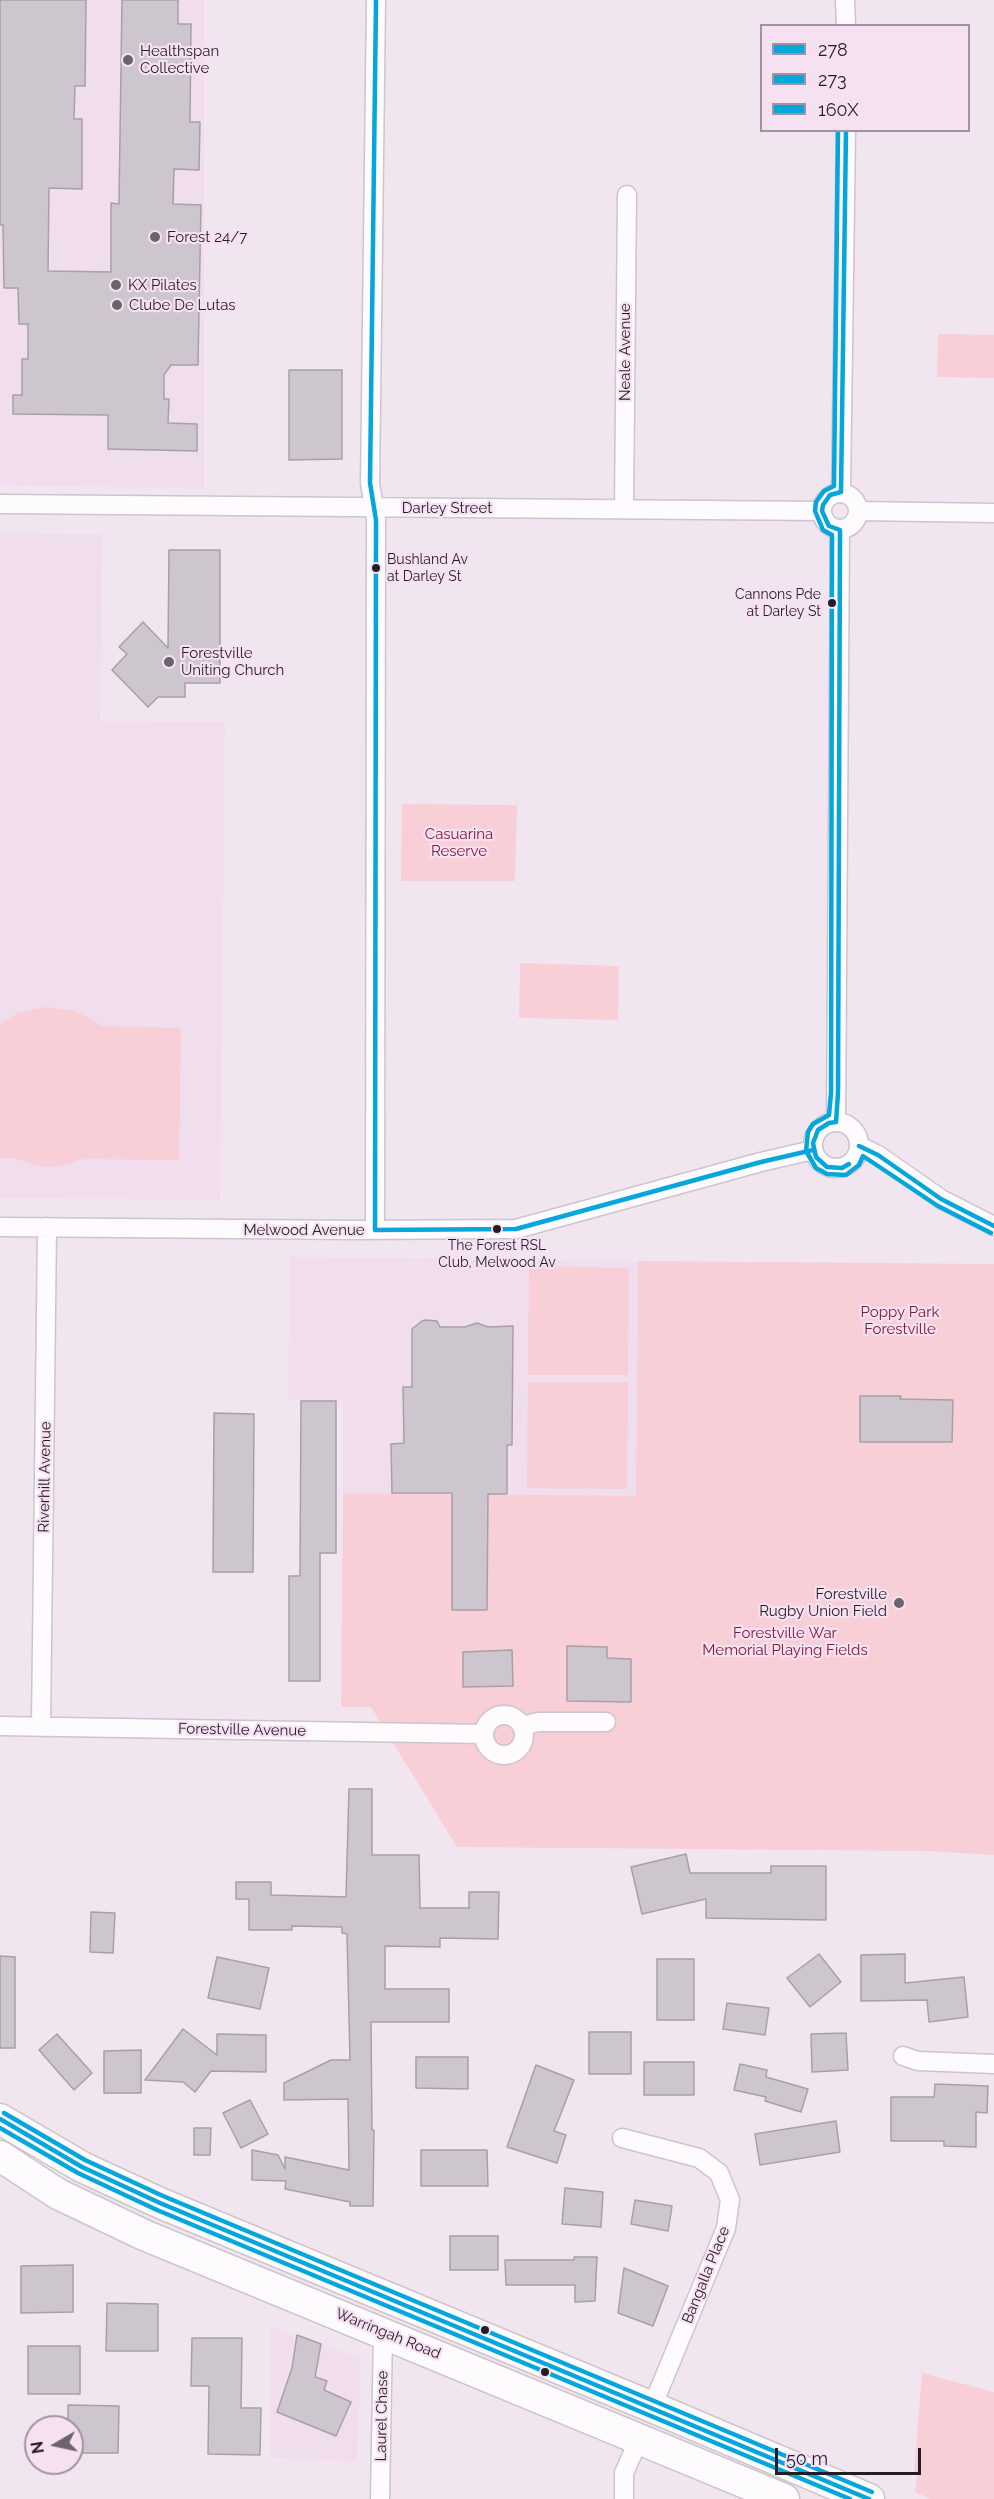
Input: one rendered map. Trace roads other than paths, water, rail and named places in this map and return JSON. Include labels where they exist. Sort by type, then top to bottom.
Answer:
[{"type":"highway","points":[[0,2119],[82,2167],[160,2203],[869,2499]]},
{"type":"highway","name":"Warringah Road","points":[[0,2156],[58,2194],[144,2235],[784,2499]]},
{"type":"highway","name":"Bangalla Place","points":[[639,2439],[652,2407]]},
{"type":"street","points":[[375,1230],[374,507],[370,483],[370,460],[376,0]]},
{"type":"street","points":[[845,0],[846,24]]},
{"type":"street","points":[[841,492],[846,132]]},
{"type":"street","name":"Neale Avenue","points":[[624,509],[627,195]]},
{"type":"street","points":[[841,492],[847,493],[856,500],[859,512],[851,526],[840,530],[829,526],[822,511],[830,495],[841,492]]},
{"type":"street","name":"Darley Street","points":[[0,504],[822,511]]},
{"type":"street","points":[[859,512],[994,513]]},
{"type":"street","points":[[836,1122],[840,530]]},
{"type":"street","points":[[836,1122],[850,1126],[855,1132],[859,1146],[854,1160],[842,1168],[827,1167],[821,1163],[813,1150],[814,1136],[818,1130],[836,1122]]},
{"type":"street","points":[[859,1146],[878,1155],[941,1199],[994,1226]]},
{"type":"street","name":"Melwood Avenue","points":[[0,1227],[516,1229],[813,1150]]},
{"type":"street","name":"Riverhill Avenue","points":[[41,1727],[47,1227]]},
{"type":"street","points":[[501,1715],[514,1717],[523,1726],[525,1733],[521,1746],[511,1754],[498,1754],[492,1751],[487,1746],[484,1734],[489,1721],[501,1715]]},
{"type":"street","points":[[523,1726],[538,1722],[606,1722]]},
{"type":"street","name":"Forestville Avenue","points":[[0,1726],[484,1734]]},
{"type":"street","points":[[903,2056],[918,2061],[994,2064]]},
{"type":"street","name":"Bangalla Place","points":[[622,2138],[699,2158],[718,2173],[730,2200],[726,2228],[652,2407]]},
{"type":"street","name":"Laurel Chase","points":[[380,2499],[383,2332]]},
{"type":"street","points":[[624,2499],[624,2473],[639,2439]]},
{"type":"place","name":"Healthspan Collective","points":[[128,60]]},
{"type":"place","name":"Forest 24/7","points":[[155,237]]},
{"type":"place","name":"KX Pilates","points":[[116,285]]},
{"type":"place","name":"Clube De Lutas","points":[[117,305]]},
{"type":"place","name":"Bushland Av at Darley St","points":[[376,568]]},
{"type":"place","name":"Cannons Pde at Darley St","points":[[832,603]]},
{"type":"place","name":"Forestville Uniting Church","points":[[169,662]]},
{"type":"place","name":"The Forest RSL Club, Melwood Av","points":[[497,1229]]},
{"type":"place","name":"Forestville Rugby Union Field","points":[[899,1603]]},
{"type":"park label","name":"Casuarina Reserve","points":[[459,842]]},
{"type":"park label","name":"Poppy Park Forestville","points":[[900,1320]]},
{"type":"park label","name":"Forestville War Memorial Playing Fields","points":[[785,1642]]}]
